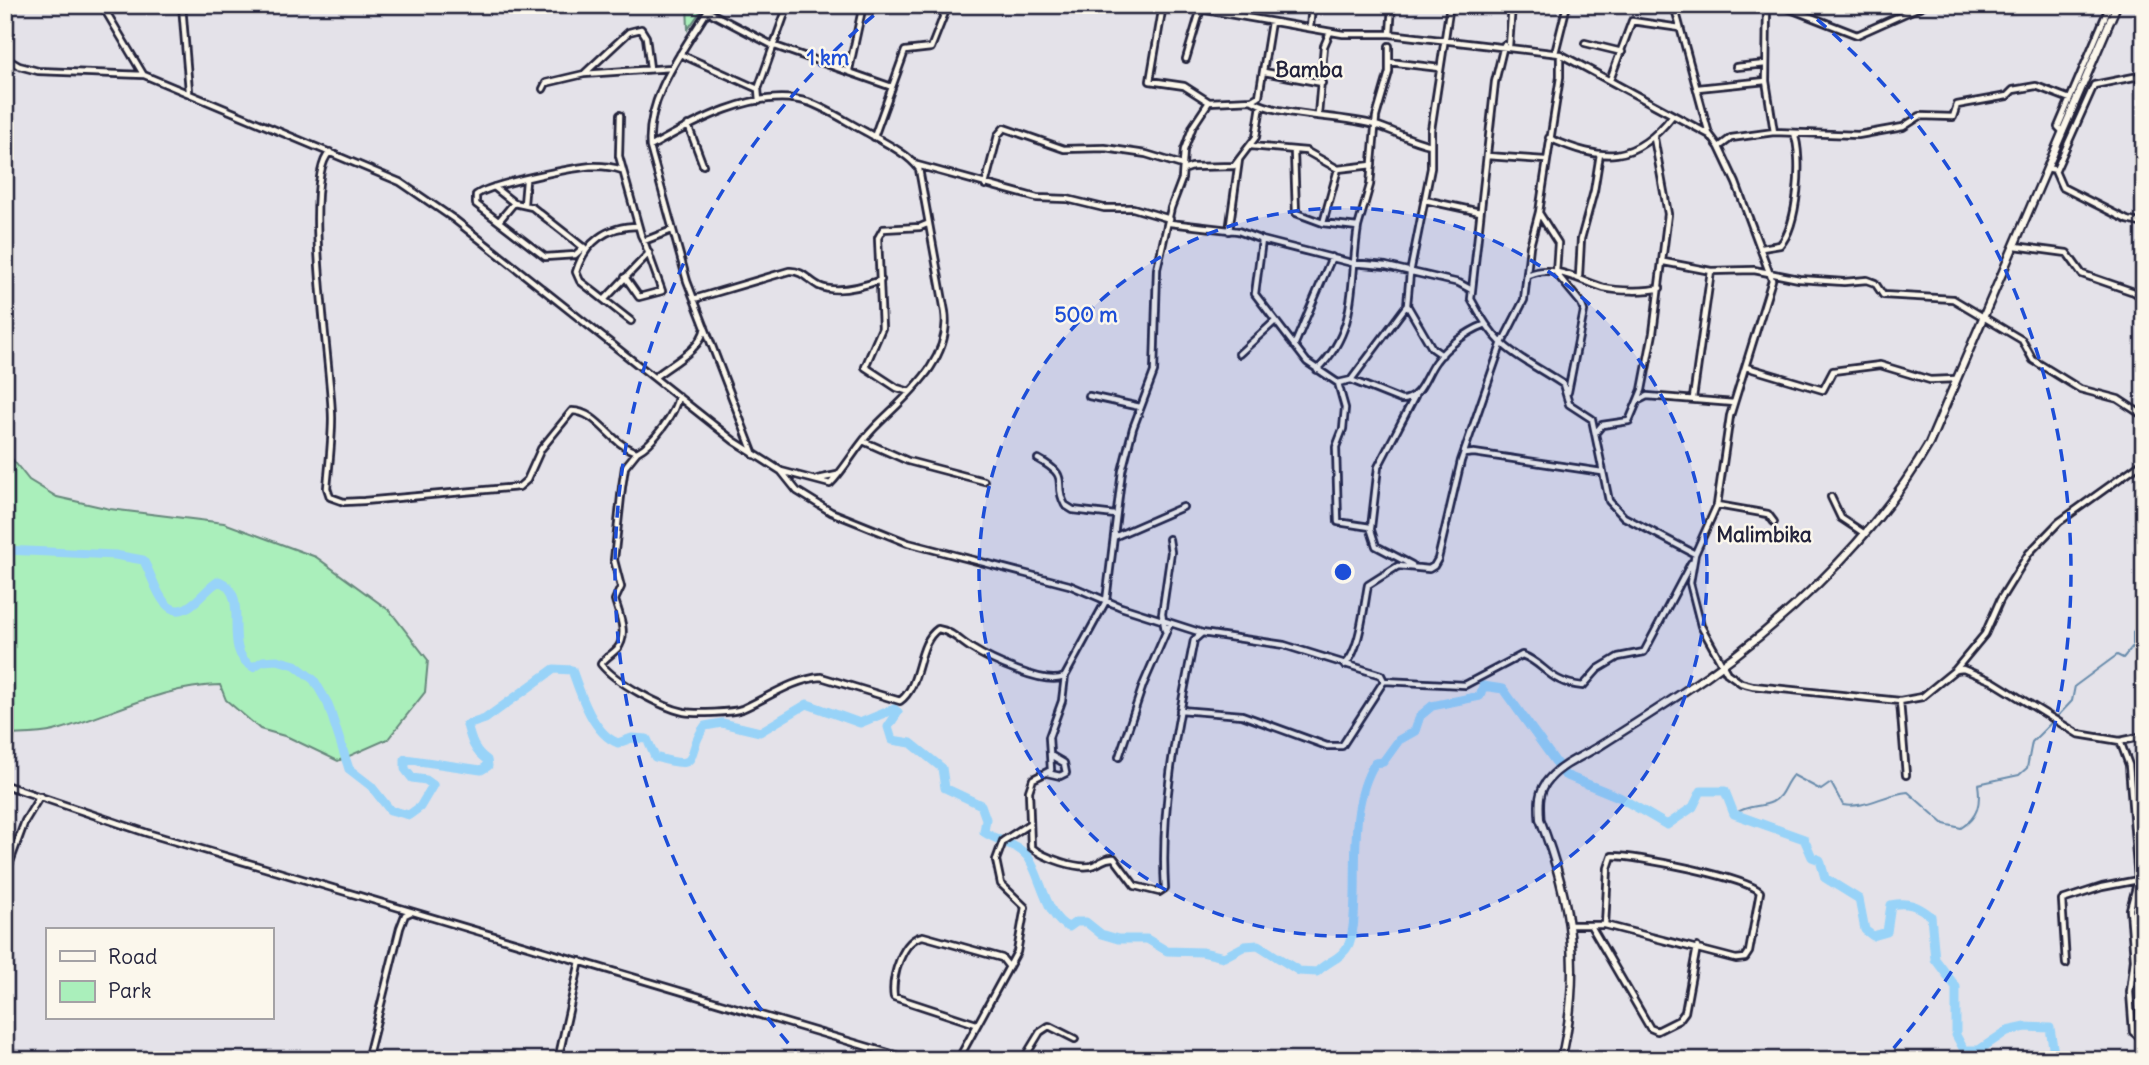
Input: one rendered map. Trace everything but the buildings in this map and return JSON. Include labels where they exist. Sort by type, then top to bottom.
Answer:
[{"type":"main road","points":[[1562,1058],[1571,1020],[1574,986],[1571,925],[1540,819],[1540,794],[1566,766],[1724,665],[1760,636],[1866,534],[1908,480],[1929,444],[1982,317],[2051,170],[2117,5]]},
{"type":"street","points":[[102,5],[144,75]]},
{"type":"street","points":[[182,5],[187,84],[190,92]]},
{"type":"street","points":[[382,8],[409,5]]},
{"type":"street","points":[[711,5],[671,68],[656,107],[650,147],[694,299],[754,455]]},
{"type":"street","points":[[759,101],[758,89],[788,5]]},
{"type":"street","points":[[849,71],[863,5]]},
{"type":"street","points":[[874,137],[905,51],[931,48],[948,5]]},
{"type":"street","points":[[1163,5],[1150,81],[1184,86],[1209,102],[1252,100],[1261,105],[1375,125],[1412,141],[1431,145]]},
{"type":"street","points":[[1177,5],[1200,12],[1330,32],[1390,34],[1506,45],[1558,53],[1710,135]]},
{"type":"street","points":[[1186,59],[1202,5]]},
{"type":"street","points":[[1310,29],[1312,5]]},
{"type":"street","points":[[1390,34],[1391,8],[1401,5]]},
{"type":"street","points":[[1351,380],[1407,304],[1410,272],[1425,200],[1450,5]]},
{"type":"street","points":[[1512,5],[1506,45],[1496,76],[1480,212],[1479,243],[1470,289],[1471,299],[1484,325],[1501,345],[1526,364],[1563,384],[1568,392]]},
{"type":"street","points":[[1484,325],[1466,335],[1442,355],[1415,395],[1378,467],[1371,529],[1376,545],[1412,565],[1429,569],[1434,566],[1463,455],[1501,345],[1520,311],[1560,77],[1558,53],[1566,5]]},
{"type":"street","points":[[1674,5],[1710,135],[1719,147],[1771,274],[1770,292],[1734,402],[1717,505],[1695,554],[1690,583],[1694,609],[1727,673],[1741,684],[1900,701],[1930,692],[1955,670],[1985,634],[2000,600],[2029,553],[2059,522],[2144,461]]},
{"type":"street","points":[[1780,5],[1857,36],[1924,5]]},
{"type":"street","points":[[2064,132],[2058,127],[2110,5]]},
{"type":"street","points":[[1768,6],[1766,82],[1774,132]]},
{"type":"street","points":[[707,11],[772,45],[892,87]]},
{"type":"street","points":[[1610,80],[1633,21],[1657,27],[1681,28]]},
{"type":"street","points":[[1252,100],[1262,92],[1271,22]]},
{"type":"street","points":[[584,74],[624,36],[641,29],[646,37],[650,68]]},
{"type":"street","points":[[1318,115],[1324,46],[1330,32]]},
{"type":"street","points":[[1586,43],[1622,52]]},
{"type":"street","points":[[1317,370],[1339,345],[1353,301],[1352,264],[1370,185],[1375,125],[1389,72],[1389,46]]},
{"type":"street","points":[[680,54],[758,89]]},
{"type":"street","points":[[5,58],[19,66],[38,71],[144,75],[400,182],[454,219],[754,455],[781,471],[817,479],[837,475],[863,441],[910,392],[935,359],[946,321],[917,165]]},
{"type":"street","points":[[1389,62],[1440,68]]},
{"type":"street","points":[[1736,67],[1766,64]]},
{"type":"street","points":[[543,89],[546,83],[584,74],[671,68]]},
{"type":"street","points":[[1264,72],[1322,83]]},
{"type":"street","points":[[2144,75],[2094,85],[2051,170],[2062,187],[2127,219],[2144,224]]},
{"type":"street","points":[[1698,88],[1766,82]]},
{"type":"street","points":[[180,88],[187,84]]},
{"type":"street","points":[[1719,147],[1731,138],[1774,132],[1858,135],[1903,127],[1920,116],[1953,117],[1957,105],[2007,96],[2013,90],[2020,91],[2036,86],[2070,99]]},
{"type":"street","points":[[650,147],[712,114],[759,101],[810,103],[874,137],[917,165],[985,185],[1037,198],[1068,199],[1104,208],[1133,208],[1170,221],[1229,231],[1352,264],[1410,272],[1470,289]]},
{"type":"street","points":[[1046,774],[1053,764],[1049,737],[1062,701],[1065,676],[1106,601],[1122,471],[1140,407],[1154,372],[1157,269],[1193,126],[1209,102]]},
{"type":"street","points":[[985,185],[998,135],[1004,128],[1064,149],[1105,148],[1146,154],[1183,168],[1234,166],[1256,137],[1261,105]]},
{"type":"street","points":[[620,115],[618,149],[622,170],[660,293],[639,297],[625,277]]},
{"type":"street","points":[[1549,138],[1600,154],[1639,148],[1654,138],[1673,115]]},
{"type":"street","points":[[688,125],[703,165]]},
{"type":"street","points":[[1762,248],[1780,245],[1790,222],[1798,170],[1794,133]]},
{"type":"street","points":[[1596,432],[1602,425],[1629,421],[1639,401],[1660,288],[1668,214],[1654,138]]},
{"type":"street","points":[[1251,146],[1306,151],[1338,169],[1372,165]]},
{"type":"street","points":[[330,152],[324,159],[317,229],[331,390],[332,419],[327,488],[330,497],[344,502],[364,501],[519,487],[527,480],[541,449],[572,411],[583,413],[624,446],[638,452]]},
{"type":"street","points":[[1294,152],[1296,213],[1323,223],[1359,227]]},
{"type":"street","points":[[1579,276],[1581,239],[1594,191],[1600,154]]},
{"type":"street","points":[[1487,156],[1545,160]]},
{"type":"street","points":[[1229,231],[1239,159]]},
{"type":"street","points":[[622,170],[592,166],[482,190],[474,201],[545,257],[575,255],[598,237],[622,226],[634,213]]},
{"type":"street","points":[[1323,223],[1338,169]]},
{"type":"street","points":[[524,204],[526,180]]},
{"type":"street","points":[[494,187],[514,203],[524,204],[585,249]]},
{"type":"street","points":[[1425,200],[1480,212]]},
{"type":"street","points":[[499,222],[514,203]]},
{"type":"street","points":[[1539,212],[1558,243],[1556,273],[1581,303],[1584,311],[1568,392],[1569,404],[1592,419],[1609,501],[1618,512],[1695,554]]},
{"type":"street","points":[[910,392],[897,388],[865,367],[881,333],[879,232],[920,227],[927,223]]},
{"type":"street","points":[[622,226],[638,226]]},
{"type":"street","points":[[644,241],[672,230]]},
{"type":"street","points":[[1262,240],[1255,295],[1294,346],[1317,370],[1338,383],[1345,408],[1343,429],[1336,447],[1337,520],[1341,524],[1365,525],[1371,529]]},
{"type":"street","points":[[2015,246],[2067,253],[2082,274],[2134,292],[2144,299]]},
{"type":"street","points":[[585,249],[576,276],[631,321]]},
{"type":"street","points":[[606,298],[649,253]]},
{"type":"street","points":[[1294,346],[1332,257]]},
{"type":"street","points":[[1664,262],[1711,271],[1754,270],[1831,282],[1867,280],[1875,283],[1883,295],[1953,299],[2022,340],[2033,360],[2080,388],[2118,399],[2144,416]]},
{"type":"street","points":[[694,299],[789,271],[800,272],[818,285],[832,289],[881,280]]},
{"type":"street","points":[[1693,398],[1711,271]]},
{"type":"street","points":[[1528,275],[1539,272],[1579,276],[1605,288],[1660,288]]},
{"type":"street","points":[[1407,304],[1432,348],[1442,355]]},
{"type":"street","points":[[1239,354],[1274,322]]},
{"type":"street","points":[[655,376],[694,347],[704,336],[705,326]]},
{"type":"street","points":[[1746,367],[1823,390],[1833,371],[1872,364],[1930,380],[1956,379]]},
{"type":"street","points":[[1338,383],[1351,380],[1401,400],[1409,400],[1415,395]]},
{"type":"street","points":[[678,396],[677,404],[650,441],[625,467],[614,559],[621,587],[615,600],[622,613],[621,639],[619,646],[601,664],[625,684],[684,712],[735,711],[772,692],[790,688],[809,678],[821,677],[900,701],[907,694],[928,641],[938,629],[975,650],[1042,680],[1055,681],[1065,676]]},
{"type":"street","points":[[1089,396],[1140,407]]},
{"type":"street","points":[[1639,401],[1647,396],[1734,402]]},
{"type":"street","points":[[677,404],[686,402]]},
{"type":"street","points":[[863,441],[908,461],[984,481]]},
{"type":"street","points":[[1463,455],[1474,453],[1602,472]]},
{"type":"street","points":[[1038,459],[1055,470],[1061,479],[1065,505],[1073,510],[1115,515]]},
{"type":"street","points":[[781,471],[797,491],[845,519],[924,548],[1069,585],[1106,601],[1202,633],[1284,645],[1381,676],[1384,681]]},
{"type":"street","points":[[1831,497],[1841,518],[1866,534]]},
{"type":"street","points":[[1717,505],[1768,514],[1774,522]]},
{"type":"street","points":[[1114,537],[1182,507]]},
{"type":"street","points":[[1119,757],[1167,622],[1162,614],[1171,552],[1169,539]]},
{"type":"street","points":[[1384,681],[1465,685],[1522,655],[1553,677],[1570,685],[1583,686],[1598,669],[1618,657],[1644,652],[1693,561]]},
{"type":"street","points":[[1343,665],[1352,657],[1368,585],[1398,566],[1412,565]]},
{"type":"street","points":[[1051,755],[1064,763],[1066,773],[1060,776],[1046,774],[1033,779],[1029,792],[1031,847],[1042,858],[1085,866],[1093,866],[1106,857],[1114,858],[1135,886],[1162,891],[1165,888],[1163,829],[1180,710],[1194,640],[1202,633]]},
{"type":"street","points":[[1955,670],[1971,671],[2078,734],[2120,741],[2144,736]]},
{"type":"street","points":[[1180,710],[1242,715],[1327,746],[1342,746],[1384,681]]},
{"type":"street","points":[[1900,701],[1906,775]]},
{"type":"street","points":[[2120,741],[2129,765],[2138,880],[2130,909],[2134,960],[2130,992],[2133,1032],[2144,1041]]},
{"type":"street","points":[[5,785],[147,833],[912,1060]]},
{"type":"street","points":[[5,876],[25,821],[40,796]]},
{"type":"street","points":[[958,1060],[1017,952],[1025,907],[1001,884],[997,852],[1003,841],[1030,823]]},
{"type":"street","points":[[1571,925],[1605,925],[1737,959],[1745,958],[1761,897],[1758,888],[1693,870],[1612,856],[1608,868],[1605,925]]},
{"type":"street","points":[[2066,964],[2062,900],[2102,887],[2138,880]]},
{"type":"street","points":[[2136,892],[2144,895]]},
{"type":"street","points":[[367,1060],[400,928],[405,915],[411,912]]},
{"type":"street","points":[[1591,926],[1650,1028],[1657,1031],[1679,1020],[1685,1012],[1697,947]]},
{"type":"street","points":[[976,1024],[894,997],[898,969],[907,944],[913,938],[923,936],[1002,958],[1009,968]]},
{"type":"street","points":[[2134,960],[2144,952]]},
{"type":"street","points":[[558,1060],[580,961]]},
{"type":"street","points":[[1023,1060],[1040,1032],[1049,1026],[1075,1039]]},
{"type":"street","points":[[1562,1058],[1576,1060]]},
{"type":"green space","points":[[687,5],[705,5],[688,29]]},
{"type":"green space","points":[[5,450],[29,480],[57,497],[110,509],[224,523],[316,557],[390,611],[428,660],[425,692],[388,739],[338,761],[288,737],[260,729],[226,700],[220,685],[177,690],[54,731],[5,735]]},
{"type":"waterway","points":[[5,550],[115,555],[143,560],[165,603],[179,610],[188,607],[219,581],[229,588],[234,598],[236,636],[243,659],[253,667],[263,661],[277,660],[295,665],[314,680],[328,704],[349,769],[371,786],[390,810],[409,815],[420,807],[433,785],[426,780],[412,778],[405,769],[405,759],[481,770],[488,766],[487,760],[474,745],[467,725],[485,719],[554,669],[572,670],[589,712],[609,738],[618,743],[632,738],[647,739],[655,757],[681,763],[690,758],[705,726],[722,723],[760,732],[807,704],[860,723],[894,709],[898,712],[888,727],[892,740],[911,743],[942,768],[945,788],[981,805],[986,819],[984,832],[1019,849],[1028,857],[1050,907],[1061,923],[1069,927],[1076,922],[1086,922],[1101,934],[1118,939],[1147,939],[1167,951],[1202,952],[1224,957],[1245,946],[1258,945],[1299,971],[1317,972],[1342,953],[1349,944],[1354,920],[1359,810],[1362,793],[1375,763],[1383,762],[1399,740],[1415,731],[1420,716],[1432,706],[1480,696],[1483,686],[1503,689],[1565,775],[1619,797],[1667,825],[1693,807],[1701,791],[1725,791],[1734,814],[1804,839],[1812,857],[1820,860],[1825,878],[1859,899],[1865,930],[1873,936],[1887,932],[1891,905],[1908,904],[1926,912],[1931,916],[1935,959],[1956,987],[1956,1035],[1964,1050],[1979,1050],[2007,1031],[2026,1027],[2050,1028],[2055,1060]]},
{"type":"waterway","points":[[2056,718],[2072,701],[2075,686],[2117,655],[2123,658],[2133,646],[2133,632],[2144,617]]},
{"type":"waterway","points":[[1734,814],[1776,799],[1793,775],[1821,790],[1831,783],[1843,805],[1859,805],[1908,792],[1944,824],[1961,828],[1975,815],[1979,798],[1978,784],[2019,775],[2027,768],[2032,742],[2052,722]]},
{"type":"district","name":"Bamba","points":[[1309,69]]},
{"type":"district","name":"Malimbika","points":[[1764,534]]}]
